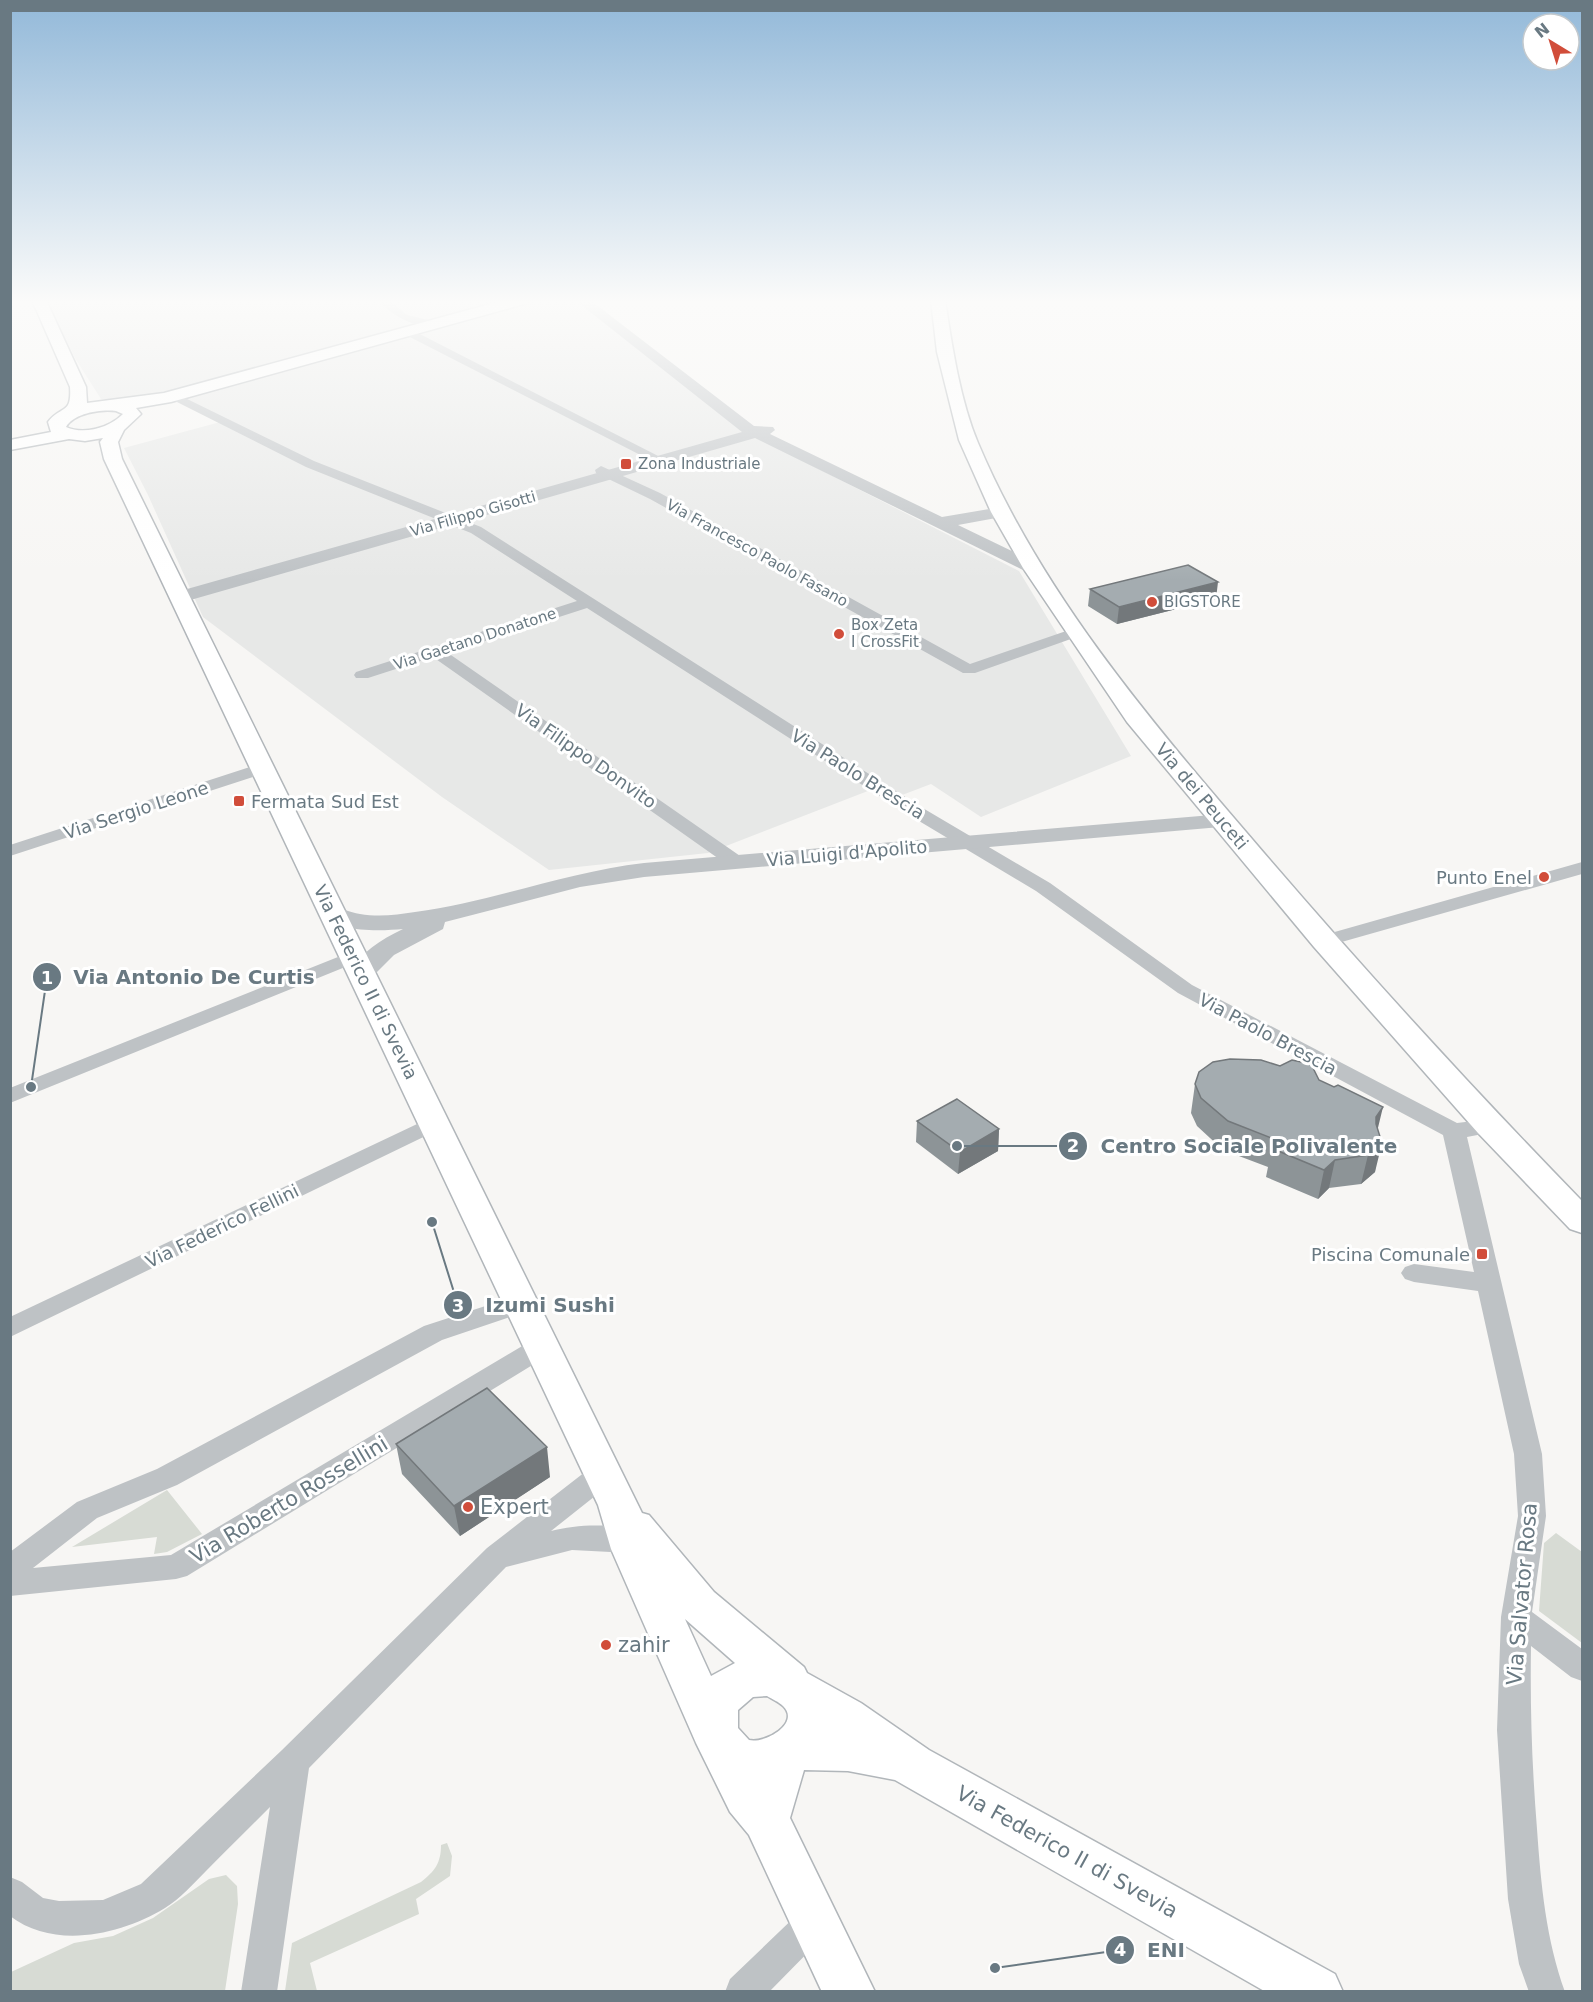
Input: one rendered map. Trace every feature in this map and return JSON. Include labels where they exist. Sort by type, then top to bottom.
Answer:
[{"type":"main road","points":[[68,426],[81,402],[79,393]]},
{"type":"main road","points":[[83,393],[87,398],[118,414]]},
{"type":"main road","points":[[68,426],[118,414],[183,393]]},
{"type":"main road","points":[[10,443],[193,393]]},
{"type":"main road","name":"Via dei Peuceti","points":[[956,393],[968,440],[1001,512],[1033,568],[1139,723],[1324,941],[1490,1126],[1582,1221]]},
{"type":"main road","points":[[113,459],[108,446],[118,414]]},
{"type":"main road","points":[[68,426],[100,443],[113,459]]},
{"type":"main road","name":"Via Federico II di Svevia","points":[[113,459],[543,1346],[617,1506],[718,1739],[749,1801],[758,1814],[766,1819],[849,1992]]},
{"type":"main road","name":"Via Federico II di Svevia","points":[[617,1506],[699,1605],[796,1688],[845,1718],[912,1766],[1317,1992]]},
{"type":"main road","points":[[766,1819],[772,1808],[777,1772],[791,1752],[804,1740],[811,1719],[808,1704],[796,1688],[772,1676],[749,1678],[721,1696],[713,1710],[718,1739],[740,1759],[756,1763],[791,1752]]},
{"type":"main road","name":"Via Federico II di Svevia","points":[[791,1752],[848,1750],[912,1766]]},
{"type":"street","points":[[536,393],[656,458]]},
{"type":"street","points":[[708,393],[758,430],[924,517],[942,522],[1033,568]]},
{"type":"street","points":[[712,393],[758,430]]},
{"type":"street","name":"Via Paolo Brescia","points":[[177,398],[310,464],[476,530],[968,842],[1043,887],[1185,990],[1454,1131]]},
{"type":"street","name":"Via Filippo Gisotti","points":[[178,594],[758,430]]},
{"type":"street","name":"Via Francesco Paolo Fasano","points":[[606,472],[655,496],[969,670],[1077,632]]},
{"type":"street","points":[[942,522],[1001,512]]},
{"type":"street","name":"Via Gaetano Donatone","points":[[362,675],[589,602]]},
{"type":"street","name":"Via Filippo Donvito","points":[[435,651],[736,862]]},
{"type":"street","name":"Via Sergio Leone","points":[[10,851],[262,768]]},
{"type":"street","name":"Via Luigi d'Apolito","points":[[333,914],[348,921],[360,923],[421,924],[591,878],[736,862],[1224,821]]},
{"type":"street","points":[[1324,941],[1582,868]]},
{"type":"street","name":"Via Luigi d'Apolito","points":[[354,958],[374,957],[421,924]]},
{"type":"street","points":[[10,1096],[354,958]]},
{"type":"street","name":"Via Federico Fellini","points":[[10,1328],[434,1123]]},
{"type":"street","points":[[1454,1131],[1490,1126]]},
{"type":"street","name":"Via Salvator Rosa","points":[[1454,1131],[1528,1454],[1532,1516],[1516,1617],[1513,1730],[1531,1937],[1547,1992]]},
{"type":"street","points":[[1414,1274],[1488,1283]]},
{"type":"street","points":[[10,1569],[26,1554],[87,1510],[168,1477],[433,1333],[522,1303]]},
{"type":"street","name":"Via Roberto Rossellini","points":[[10,1583],[176,1568],[543,1346]]},
{"type":"street","points":[[497,1557],[572,1538],[617,1506]]},
{"type":"street","points":[[10,1894],[36,1914],[58,1918],[103,1917],[144,1900],[183,1870],[497,1557],[617,1506]]},
{"type":"street","points":[[1516,1617],[1582,1667]]},
{"type":"street","points":[[259,1992],[294,1761]]},
{"type":"street","points":[[743,1992],[815,1921]]},
{"type":"shaded area","points":[[97,393],[170,393],[120,400],[101,399]]},
{"type":"shaded area","points":[[174,393],[698,393],[756,437],[1019,571],[1131,756],[981,817],[931,784],[889,800],[873,789],[708,853],[549,870],[442,797],[203,617],[148,495],[124,448],[224,421]]},
{"type":"shaded area","points":[[167,1490],[202,1534],[167,1552],[154,1554],[157,1537],[72,1547]]},
{"type":"shaded area","points":[[1556,1533],[1582,1552],[1582,1643],[1539,1611],[1544,1543]]},
{"type":"shaded area","points":[[447,1843],[452,1856],[450,1876],[416,1899],[419,1914],[310,1963],[317,1991],[285,1991],[292,1943],[421,1882],[436,1866],[440,1857],[441,1845]]},
{"type":"shaded area","points":[[226,1875],[237,1886],[238,1904],[225,1991],[11,1991],[11,1972],[74,1943],[113,1936],[153,1918],[209,1879]]},
{"type":"building","points":[[1188,565],[1218,582],[1119,607],[1090,589]]},
{"type":"building","points":[[1230,1059],[1261,1060],[1280,1066],[1292,1060],[1311,1064],[1319,1080],[1334,1087],[1338,1085],[1383,1107],[1376,1117],[1382,1143],[1368,1155],[1335,1160],[1324,1170],[1271,1148],[1274,1139],[1228,1121],[1201,1098],[1195,1084],[1199,1072],[1213,1062]]},
{"type":"building","points":[[957,1099],[999,1129],[960,1152],[917,1121]]},
{"type":"building","points":[[487,1388],[547,1447],[454,1506],[396,1444]]},
{"type":"place","name":"Zona Industriale","points":[[626,464]]},
{"type":"place","name":"BIGSTORE","points":[[1152,602]]},
{"type":"place","name":"Box Zeta I CrossFit","points":[[839,634]]},
{"type":"place","name":"Fermata Sud Est","points":[[239,801]]},
{"type":"place","name":"Punto Enel","points":[[1544,877]]},
{"type":"place","name":"Via Antonio De Curtis","points":[[31,1087]]},
{"type":"place","name":"Centro Sociale Polivalente","points":[[957,1146]]},
{"type":"place","name":"Izumi Sushi","points":[[432,1222]]},
{"type":"place","name":"Piscina Comunale","points":[[1482,1254]]},
{"type":"place","name":"Expert","points":[[468,1507]]},
{"type":"place","name":"zahir","points":[[606,1645]]},
{"type":"place","name":"ENI","points":[[995,1968]]}]
